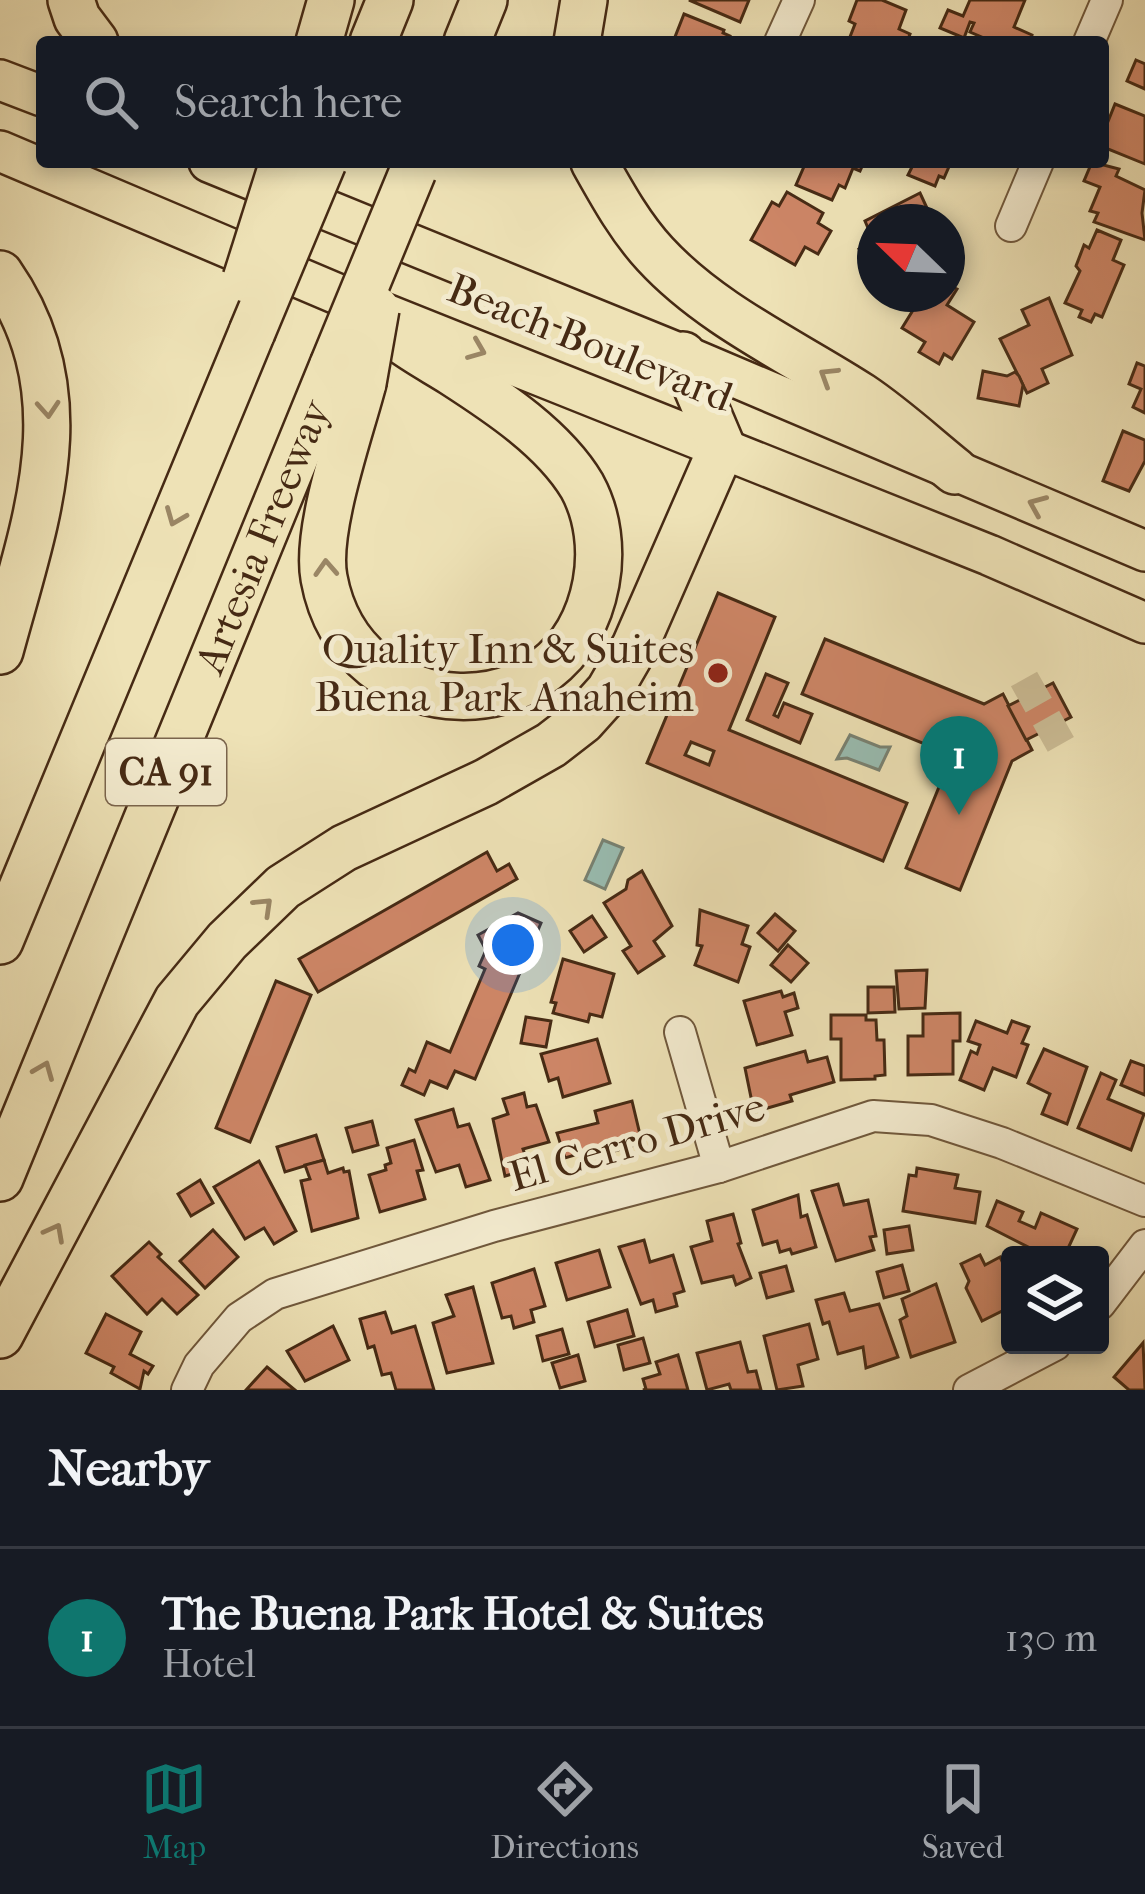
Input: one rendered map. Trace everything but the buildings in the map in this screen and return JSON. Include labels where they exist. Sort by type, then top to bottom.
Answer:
[{"type":"highway","points":[[71,0],[76,18],[90,36]]},
{"type":"highway","points":[[321,36],[331,0]]},
{"type":"highway","points":[[375,36],[390,0]]},
{"type":"highway","points":[[469,36],[484,0]]},
{"type":"highway","points":[[578,36],[584,0]]},
{"type":"highway","name":"Artesia Freeway","points":[[0,941],[207,440],[242,327],[320,168]]},
{"type":"highway","points":[[368,307],[384,330],[485,393],[562,459],[591,509],[598,531],[599,564],[586,621],[567,651],[518,687],[461,698],[399,683],[355,648],[336,615],[323,575],[348,374],[393,218],[413,168]]},
{"type":"highway","points":[[597,168],[618,206],[656,255],[762,335],[865,399],[955,471]]},
{"type":"highway","points":[[242,327],[286,178]]},
{"type":"highway","points":[[0,274],[37,340],[50,435],[43,484],[0,651]]},
{"type":"highway","points":[[0,1335],[178,1001],[227,941],[284,887],[344,848],[486,782],[551,745],[609,691],[635,646],[722,447],[683,355]]},
{"type":"highway","name":"Artesia Freeway","points":[[0,1178],[348,374]]},
{"type":"main road","points":[[0,80],[36,94]]},
{"type":"main road","name":"Beach Boulevard","points":[[0,152],[36,167]]},
{"type":"main road","name":"Beach Boulevard","points":[[38,168],[1145,623]]},
{"type":"main road","name":"Beach Boulevard","points":[[238,168],[286,178],[683,355],[1145,550]]},
{"type":"street","points":[[783,36],[800,0]]},
{"type":"street","points":[[1092,36],[1107,0]]},
{"type":"street","points":[[1011,226],[1035,168]]},
{"type":"street","points":[[680,1032],[719,1167]]},
{"type":"street","name":"El Cerro Drive","points":[[187,1390],[200,1365],[239,1318],[275,1294],[494,1226],[719,1167],[873,1116],[931,1120],[1002,1143],[1145,1201]]},
{"type":"street","points":[[1109,1292],[1145,1245]]},
{"type":"street","points":[[988,1386],[1040,1354]]},
{"type":"water","points":[[850,735],[890,747],[879,770],[837,759]]},
{"type":"water","points":[[603,840],[623,848],[605,889],[585,880]]},
{"type":"tunnel","points":[[1024,679],[1064,750]]},
{"type":"place","name":"Quality Inn & Suites Buena Park Anaheim","points":[[718,673]]},
{"type":"place","name":"The Buena Park Hotel & Suites","points":[[959,815]]}]
